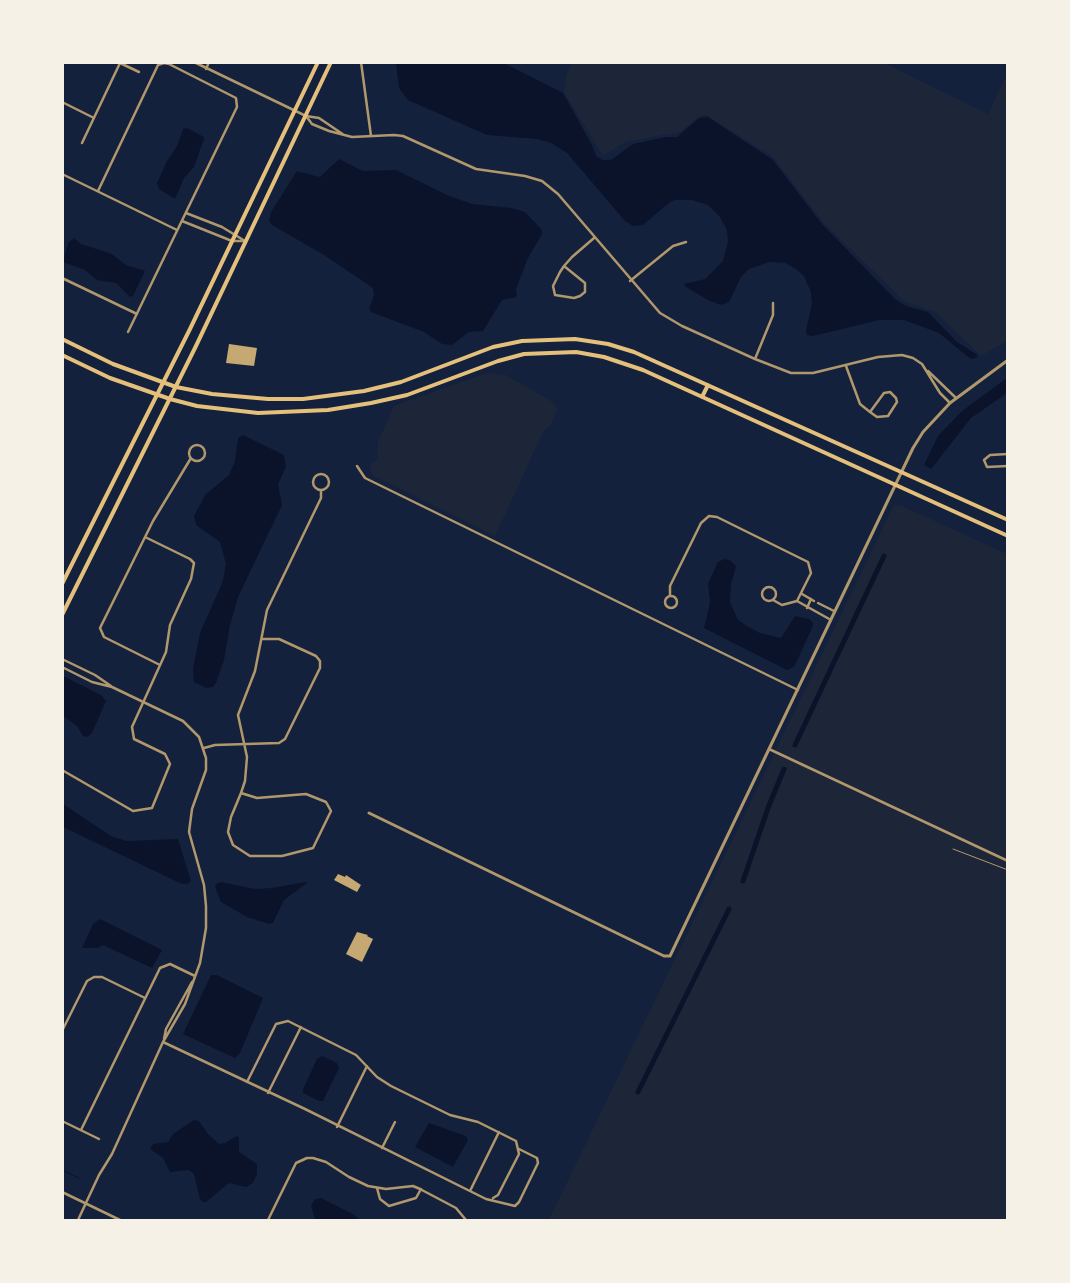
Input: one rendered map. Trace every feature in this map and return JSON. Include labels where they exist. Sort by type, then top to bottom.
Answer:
[{"type":"main road","points":[[62,584],[296,112],[318,62]]},
{"type":"main road","points":[[62,615],[176,387],[331,62]]},
{"type":"main road","points":[[62,339],[113,364],[176,387],[212,394],[253,398],[303,399],[342,395],[401,382],[493,347],[547,338],[575,339],[608,344],[634,352],[1008,520]]},
{"type":"main road","points":[[62,355],[110,378],[170,399],[197,406],[258,413],[344,408],[407,395],[498,360],[549,352],[576,352],[604,357],[643,370],[1008,536]]},
{"type":"main road","points":[[702,397],[708,385]]},
{"type":"street","points":[[194,62],[296,112],[319,118],[346,136]]},
{"type":"street","points":[[206,68],[209,62]]},
{"type":"street","points":[[361,62],[371,136]]},
{"type":"street","points":[[82,143],[120,63],[139,72]]},
{"type":"street","points":[[98,191],[156,69],[161,64],[169,64],[234,96],[238,101],[237,107],[128,332]]},
{"type":"street","points":[[62,102],[94,118]]},
{"type":"street","points":[[306,116],[312,124],[346,136],[403,136],[476,169],[525,176],[542,182],[558,194],[652,306],[670,320],[755,359],[791,373],[812,373],[885,356],[902,355],[913,358],[926,371],[940,393],[950,403]]},
{"type":"street","points":[[62,174],[177,230]]},
{"type":"street","points":[[186,213],[236,234],[246,242]]},
{"type":"street","points":[[182,221],[232,241],[246,242]]},
{"type":"street","points":[[564,266],[585,283],[585,292],[580,296],[562,297],[555,295],[553,291],[556,280],[564,266],[594,238]]},
{"type":"street","points":[[630,281],[673,246],[686,242]]},
{"type":"street","points":[[62,278],[137,314]]},
{"type":"street","points":[[755,359],[772,315],[773,303]]},
{"type":"street","points":[[369,813],[664,956],[670,956],[705,886],[768,748],[836,612],[901,472],[923,432],[950,403],[1008,360]]},
{"type":"street","points":[[846,366],[856,398],[870,412],[877,417],[883,418],[888,416],[897,402],[896,398],[890,392],[884,393],[870,412]]},
{"type":"street","points":[[926,371],[934,375],[956,398]]},
{"type":"street","points":[[160,665],[104,637],[100,631],[145,537],[191,458],[190,450],[193,446],[198,445],[204,449],[203,459],[196,460],[191,458]]},
{"type":"street","points":[[1008,454],[990,456],[984,460],[987,467],[1008,466]]},
{"type":"street","points":[[357,466],[365,478],[798,690]]},
{"type":"street","points":[[319,474],[326,477],[328,481],[328,486],[321,490],[313,485],[313,479],[319,474]]},
{"type":"street","points":[[241,793],[257,798],[306,794],[326,802],[331,811],[313,848],[282,856],[250,856],[233,845],[228,832],[231,817],[241,793],[246,770],[244,744],[238,715],[255,671],[267,610],[321,498],[321,490]]},
{"type":"street","points":[[670,596],[670,586],[701,523],[709,516],[717,517],[808,562],[811,573],[797,601],[782,605],[773,600],[768,601],[763,599],[762,592],[764,589],[771,588],[774,590],[776,595],[773,600]]},
{"type":"street","points":[[62,770],[90,784],[128,810],[146,810],[152,808],[170,764],[165,754],[134,739],[132,727],[166,652],[173,614],[191,579],[194,563],[190,559],[145,537]]},
{"type":"street","points":[[802,594],[812,600],[807,608]]},
{"type":"street","points":[[670,596],[677,600],[673,608],[667,607],[665,604],[665,600],[670,596]]},
{"type":"street","points":[[797,601],[832,620]]},
{"type":"street","points":[[818,603],[836,612]]},
{"type":"street","points":[[204,748],[215,744],[282,742],[320,668],[320,661],[316,656],[279,639],[261,639]]},
{"type":"street","points":[[62,659],[101,678],[112,687]]},
{"type":"street","points":[[62,667],[92,682],[112,687],[183,721],[195,733],[204,748],[206,770],[192,809],[189,832],[204,885],[206,906],[203,948],[185,1004],[163,1042],[112,1154],[78,1220]]},
{"type":"street","points":[[768,748],[1008,861]]},
{"type":"street","points":[[81,1130],[160,968],[170,964],[195,976]]},
{"type":"street","points":[[62,1031],[87,981],[94,976],[102,977],[145,998]]},
{"type":"street","points":[[163,1042],[166,1029],[195,976]]},
{"type":"street","points":[[247,1082],[276,1024],[288,1021],[301,1027],[350,1051],[377,1077],[390,1086],[450,1115],[472,1120],[516,1140],[519,1149],[498,1195],[492,1199]]},
{"type":"street","points":[[268,1093],[301,1027]]},
{"type":"street","points":[[163,1042],[305,1109],[337,1127],[486,1199],[515,1206],[519,1202],[538,1163],[536,1158],[519,1149]]},
{"type":"street","points":[[337,1127],[367,1066]]},
{"type":"street","points":[[62,1121],[99,1139]]},
{"type":"street","points":[[382,1148],[395,1122]]},
{"type":"street","points":[[470,1191],[499,1132]]},
{"type":"street","points":[[268,1220],[292,1168],[296,1163],[306,1158],[320,1159],[349,1177],[376,1188],[407,1186],[421,1189],[456,1208],[466,1220]]},
{"type":"street","points":[[376,1188],[380,1199],[388,1206],[416,1198],[421,1189]]},
{"type":"street","points":[[62,1192],[120,1220]]},
{"type":"lane","points":[[953,849],[1008,870]]},
{"type":"shaded area","points":[[396,63],[504,63],[563,93],[592,145],[596,156],[603,160],[611,160],[633,144],[666,137],[677,137],[699,118],[708,117],[773,160],[822,224],[895,299],[906,306],[928,312],[957,342],[978,357],[972,359],[968,357],[939,333],[904,320],[879,320],[813,336],[807,335],[806,330],[812,304],[811,292],[804,276],[785,263],[769,262],[749,269],[741,277],[729,302],[721,305],[708,300],[684,284],[705,279],[723,261],[728,242],[727,230],[720,217],[708,205],[692,200],[675,200],[670,202],[643,225],[633,226],[625,221],[567,153],[551,143],[537,139],[487,135],[408,100],[399,88]]},
{"type":"shaded area","points":[[572,63],[884,63],[988,114],[1007,74],[1007,341],[981,356],[935,312],[904,301],[824,223],[773,157],[706,115],[700,116],[680,132],[625,142],[603,156],[564,92],[566,76]]},
{"type":"shaded area","points":[[187,128],[204,137],[204,139],[194,167],[184,178],[175,199],[159,189],[157,183],[167,161],[177,146],[183,129]]},
{"type":"shaded area","points":[[339,159],[363,171],[396,170],[447,195],[472,204],[512,208],[525,212],[542,230],[542,234],[528,258],[516,289],[517,297],[502,300],[483,331],[469,332],[452,345],[442,344],[424,332],[371,312],[369,309],[374,295],[373,288],[324,255],[272,225],[269,221],[271,212],[297,171],[320,177]]},
{"type":"shaded area","points":[[74,238],[81,244],[112,254],[126,265],[145,271],[133,296],[130,297],[116,283],[97,280],[85,270],[63,262],[68,243]]},
{"type":"shaded area","points":[[487,373],[506,375],[551,401],[558,409],[550,426],[544,430],[495,536],[374,476],[369,470],[371,464],[377,460],[378,442],[394,406]]},
{"type":"shaded area","points":[[1007,378],[1007,393],[971,418],[931,469],[924,465],[938,436],[962,411]]},
{"type":"shaded area","points":[[243,435],[284,455],[286,467],[278,484],[282,505],[238,597],[230,625],[224,660],[216,683],[213,687],[206,688],[194,682],[193,668],[200,633],[223,581],[226,564],[220,542],[196,525],[194,516],[205,495],[229,475],[235,461],[238,438]]},
{"type":"shaded area","points":[[894,505],[902,506],[1007,554],[1007,1220],[549,1220]]},
{"type":"shaded area","points":[[724,559],[730,560],[736,566],[731,585],[730,602],[738,620],[760,633],[781,638],[795,616],[809,619],[813,623],[794,667],[787,670],[704,628],[710,603],[708,584],[718,562]]},
{"type":"shaded area","points":[[63,676],[101,695],[106,701],[92,733],[88,737],[83,736],[77,726],[63,716]]},
{"type":"shaded area","points":[[63,804],[111,836],[126,841],[178,839],[191,881],[188,884],[182,884],[63,827]]},
{"type":"shaded area","points":[[221,882],[255,889],[307,883],[284,900],[273,923],[269,924],[247,917],[221,902],[215,887],[216,884]]},
{"type":"shaded area","points":[[100,919],[162,950],[152,968],[103,945],[98,948],[82,948],[93,924]]},
{"type":"shaded area","points":[[211,975],[217,975],[263,998],[240,1053],[235,1058],[183,1034]]},
{"type":"shaded area","points":[[322,1056],[337,1063],[339,1068],[323,1101],[319,1101],[303,1093],[303,1089],[317,1059]]},
{"type":"shaded area","points":[[194,1120],[199,1121],[208,1134],[219,1144],[225,1143],[236,1136],[239,1137],[239,1152],[257,1164],[257,1174],[253,1183],[246,1187],[229,1183],[206,1202],[203,1202],[200,1199],[194,1174],[189,1170],[170,1172],[163,1158],[150,1149],[153,1144],[168,1142],[173,1134]]},
{"type":"shaded area","points":[[429,1123],[466,1136],[468,1140],[453,1167],[415,1147]]},
{"type":"shaded area","points":[[321,1198],[353,1214],[360,1220],[315,1220],[311,1205],[315,1199]]},
{"type":"building","points":[[229,344],[257,348],[254,366],[226,363]]},
{"type":"building","points":[[338,874],[345,877],[346,875],[361,885],[357,892],[334,880]]},
{"type":"building","points":[[357,932],[368,935],[373,939],[362,962],[346,954]]},
{"type":"waterway","points":[[795,745],[884,556]]},
{"type":"waterway","points":[[743,881],[768,808],[784,769]]},
{"type":"waterway","points":[[638,1092],[729,909]]},
{"type":"waterway","points":[[62,1170],[79,1178]]}]
